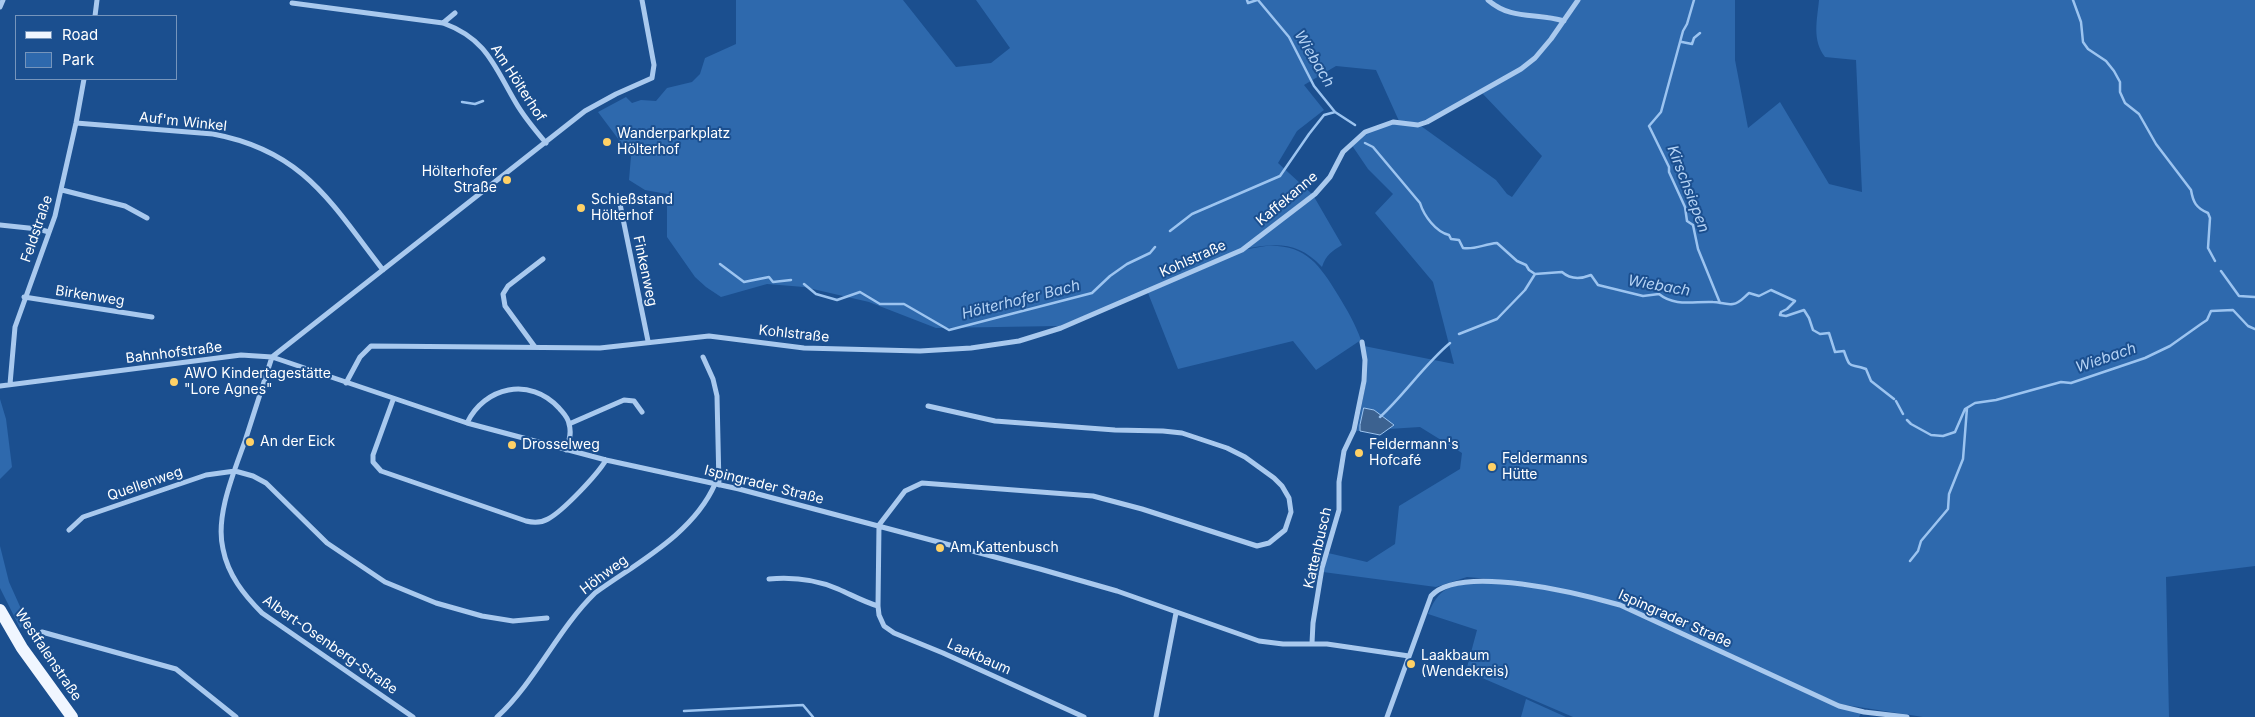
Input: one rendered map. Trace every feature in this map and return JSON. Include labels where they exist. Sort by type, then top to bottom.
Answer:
[{"type":"main road","name":"Westfalenstraße","points":[[0,610],[22,648],[72,717]]},
{"type":"street","points":[[0,6],[3,0]]},
{"type":"street","points":[[95,15],[97,0]]},
{"type":"street","points":[[272,357],[595,104],[652,78],[653,57],[642,0]]},
{"type":"street","points":[[1488,0],[1509,14],[1549,16],[1564,21]]},
{"type":"street","name":"Kaffekanne","points":[[1242,250],[1325,183],[1343,152],[1359,136],[1380,125],[1393,122],[1418,125],[1427,122],[1506,80],[1535,58],[1578,0]]},
{"type":"street","name":"Am Hölterhof","points":[[292,3],[443,23],[464,32],[489,54],[519,108],[546,144]]},
{"type":"street","points":[[443,23],[455,13]]},
{"type":"street","name":"Feldstraße","points":[[10,384],[15,327],[62,190],[84,80]]},
{"type":"street","name":"Auf'm Winkel","points":[[76,123],[213,134],[271,152],[293,166],[316,186],[383,270]]},
{"type":"street","points":[[62,190],[125,206],[147,218]]},
{"type":"street","name":"Finkenweg","points":[[620,204],[648,342]]},
{"type":"street","points":[[0,225],[49,232]]},
{"type":"street","name":"Kohlstraße","points":[[346,383],[360,357],[371,346],[600,348],[710,336],[804,348],[920,351],[971,348],[1019,341],[1061,328],[1242,250]]},
{"type":"street","points":[[535,347],[505,306],[503,294],[508,286],[543,259]]},
{"type":"street","name":"Birkenweg","points":[[24,297],[152,317]]},
{"type":"street","name":"Kattenbusch","points":[[1312,644],[1313,623],[1322,568],[1339,510],[1339,482],[1344,451],[1354,430],[1364,381],[1365,360],[1362,342]]},
{"type":"street","name":"Bahnhofstraße","points":[[1,386],[241,355],[272,357],[346,383]]},
{"type":"street","name":"Albert-Osenberg-Straße","points":[[272,357],[235,470],[223,514],[222,548],[236,581],[247,598],[262,614],[413,717]]},
{"type":"street","points":[[703,357],[713,379],[717,396],[720,452],[717,484]]},
{"type":"street","name":"Ispingrader Straße","points":[[346,383],[467,423],[566,450],[717,484],[879,525],[1107,588],[1259,641],[1283,644],[1312,644],[1408,656],[1431,596],[1437,590],[1461,582],[1486,580],[1583,595],[1620,605],[1829,702],[1864,712],[1907,717]]},
{"type":"street","points":[[467,423],[480,403],[499,393],[519,389],[534,392],[546,397],[566,417],[570,436],[566,450]]},
{"type":"street","points":[[393,400],[373,455],[373,462],[377,467],[388,474],[526,521],[535,523],[549,519],[599,472],[606,460]]},
{"type":"street","points":[[569,424],[624,400],[634,401],[642,412]]},
{"type":"street","points":[[879,525],[905,491],[922,483],[1093,496],[1142,509],[1256,546],[1266,545],[1278,538],[1286,530],[1290,518],[1291,505],[1287,492],[1274,478],[1245,457],[1227,448],[1182,434],[995,421],[928,406]]},
{"type":"street","points":[[235,470],[266,483],[327,543],[385,582],[436,603],[482,616],[514,621],[547,618]]},
{"type":"street","name":"Quellenweg","points":[[69,530],[83,517],[206,476],[235,470]]},
{"type":"street","name":"Höhweg","points":[[497,717],[537,672],[556,641],[586,602],[601,588],[661,548],[695,515],[708,500],[717,484]]},
{"type":"street","name":"Laakbaum","points":[[879,525],[878,615],[884,626],[894,634],[968,664],[1084,717]]},
{"type":"street","points":[[769,579],[786,578],[815,582],[838,589],[864,602],[878,606]]},
{"type":"street","points":[[1156,717],[1176,613]]},
{"type":"street","points":[[42,632],[176,669],[236,717]]},
{"type":"street","points":[[1387,717],[1408,656]]},
{"type":"green space","points":[[736,0],[903,0],[956,67],[991,63],[1010,48],[976,0],[1487,0],[1497,8],[1515,15],[1541,17],[1561,22],[1535,56],[1520,68],[1454,107],[1419,123],[1399,121],[1376,70],[1336,66],[1304,85],[1324,110],[1297,131],[1278,163],[1312,194],[1241,249],[1104,309],[1059,326],[936,328],[869,302],[804,287],[767,284],[721,297],[695,277],[667,237],[667,194],[645,190],[629,180],[631,156],[598,112],[626,97],[632,103],[641,100],[656,101],[667,88],[692,82],[700,74],[705,58],[736,44]]},
{"type":"green space","points":[[1490,0],[1577,0],[1564,19],[1542,14],[1521,15],[1510,12]]},
{"type":"green space","points":[[1580,0],[1735,0],[1735,60],[1748,128],[1780,102],[1829,184],[1862,192],[1856,60],[1825,57],[1821,51],[1816,30],[1819,0],[2255,0],[2255,566],[2166,577],[2169,717],[1923,717],[1839,704],[1621,605],[1511,581],[1467,577],[1436,587],[1323,572],[1328,553],[1367,562],[1395,544],[1399,506],[1460,469],[1462,453],[1420,427],[1357,431],[1366,382],[1364,346],[1454,364],[1433,282],[1375,213],[1393,194],[1368,169],[1351,144],[1359,136],[1394,123],[1421,126],[1496,180],[1507,194],[1512,197],[1542,156],[1482,93],[1523,70]]},
{"type":"green space","points":[[1313,195],[1342,245],[1325,259],[1322,267],[1304,252],[1295,248],[1276,245],[1244,249]]},
{"type":"green space","points":[[1266,246],[1291,248],[1310,258],[1324,274],[1345,306],[1361,340],[1316,370],[1293,341],[1178,369],[1148,293],[1242,250]]},
{"type":"green space","points":[[0,399],[6,419],[12,467],[0,479]]},
{"type":"green space","points":[[0,546],[9,582],[27,622],[20,628],[0,588]]},
{"type":"green space","points":[[1485,583],[1552,591],[1617,606],[1861,713],[1859,717],[1573,717],[1466,671],[1477,630],[1428,614],[1438,596],[1444,591],[1457,586]]},
{"type":"green space","points":[[1526,699],[1566,717],[1521,717]]},
{"type":"shaded area","points":[[1364,408],[1374,410],[1394,425],[1380,435],[1360,431]]},
{"type":"waterway","name":"Wiebach","points":[[1247,0],[1248,3],[1257,0]]},
{"type":"waterway","name":"Wiebach","points":[[1258,0],[1289,37],[1314,86],[1335,112],[1355,125]]},
{"type":"waterway","name":"Kirschsiepen","points":[[1694,0],[1683,31],[1661,112],[1649,126],[1669,167],[1669,172],[1685,207],[1687,221],[1693,225],[1698,249],[1720,303]]},
{"type":"waterway","points":[[2073,0],[2081,22],[2083,42],[2088,49],[2106,61],[2114,71],[2120,82],[2120,92],[2125,103],[2139,114],[2156,144],[2191,190],[2196,204],[2208,213],[2210,218],[2208,248],[2215,261]]},
{"type":"waterway","points":[[1682,42],[1692,44],[1694,38],[1700,33]]},
{"type":"waterway","name":"Hölterhofer Bach","points":[[462,102],[475,104],[483,101]]},
{"type":"waterway","name":"Hölterhofer Bach","points":[[1170,231],[1192,214],[1280,176],[1324,115],[1335,112]]},
{"type":"waterway","name":"Wiebach","points":[[1365,143],[1373,147],[1420,203],[1431,223],[1440,231],[1449,235],[1451,239],[1459,240],[1463,248],[1497,243],[1535,274],[1562,272],[1576,278],[1591,275],[1598,285],[1643,296],[1659,294],[1678,302],[1733,304],[1749,293],[1759,296],[1771,290],[1795,301],[1781,312],[1780,315],[1786,316],[1804,310],[1813,330],[1820,334],[1829,333],[1835,352],[1844,351],[1850,364],[1866,369],[1871,381],[1894,399]]},
{"type":"waterway","name":"Hölterhofer Bach","points":[[804,284],[816,294],[837,300],[860,292],[880,304],[904,304],[949,330],[1092,293],[1110,276],[1127,264],[1150,253],[1155,247]]},
{"type":"waterway","name":"Hölterhofer Bach","points":[[720,264],[744,282],[769,277],[773,282],[791,280]]},
{"type":"waterway","points":[[2221,271],[2239,296],[2255,297]]},
{"type":"waterway","points":[[1459,334],[1497,319],[1525,290],[1535,274]]},
{"type":"waterway","name":"Wiebach","points":[[1907,420],[1931,435],[1943,436],[1955,432],[1965,409],[1975,403],[1996,400],[2061,382],[2071,383],[2145,358],[2170,346],[2207,320],[2211,311],[2233,310],[2248,326],[2255,329]]},
{"type":"waterway","points":[[1380,417],[1450,343]]},
{"type":"waterway","name":"Wiebach","points":[[1896,401],[1903,414]]},
{"type":"waterway","points":[[1910,561],[1918,551],[1921,541],[1948,509],[1949,494],[1963,459],[1967,408]]},
{"type":"waterway","points":[[684,711],[803,705],[813,717]]},
{"type":"place","name":"Wanderparkplatz Hölterhof","points":[[607,142]]},
{"type":"place","name":"Hölterhofer Straße","points":[[507,180]]},
{"type":"place","name":"Schießstand Hölterhof","points":[[581,208]]},
{"type":"place","name":"AWO Kindertagestätte \"Lore Agnes\"","points":[[174,382]]},
{"type":"place","name":"An der Eick","points":[[250,442]]},
{"type":"place","name":"Drosselweg","points":[[512,445]]},
{"type":"place","name":"Feldermann's Hofcafé","points":[[1359,453]]},
{"type":"place","name":"Feldermanns Hütte","points":[[1492,467]]},
{"type":"place","name":"Am Kattenbusch","points":[[940,548]]},
{"type":"place","name":"Laakbaum (Wendekreis)","points":[[1411,664]]}]
